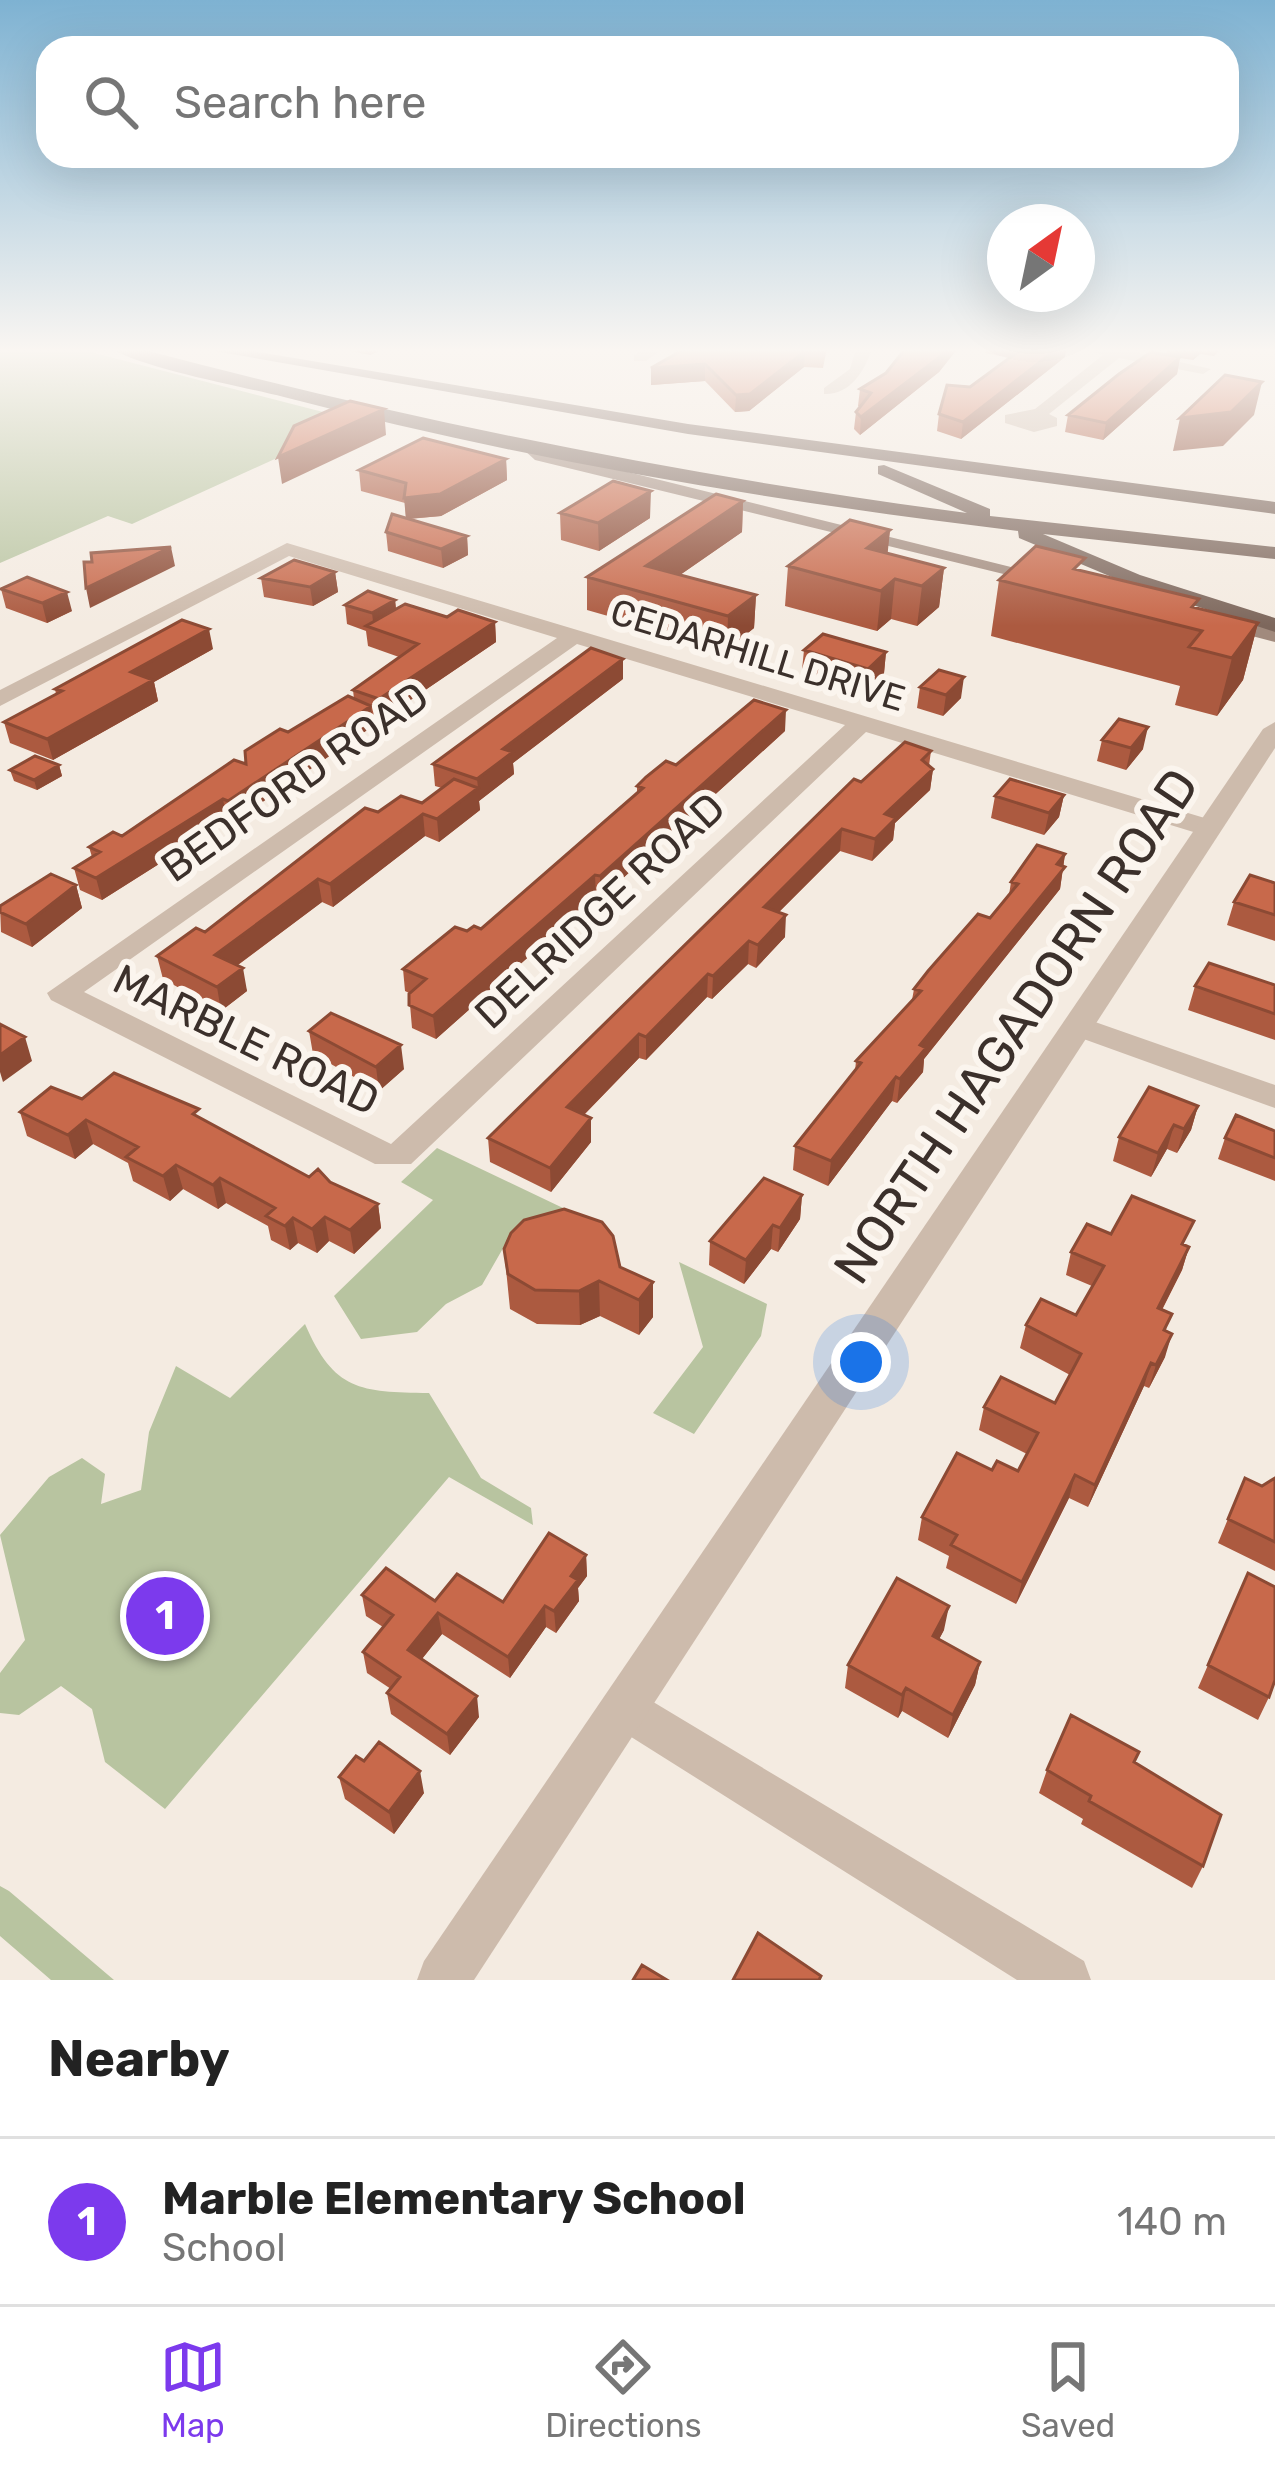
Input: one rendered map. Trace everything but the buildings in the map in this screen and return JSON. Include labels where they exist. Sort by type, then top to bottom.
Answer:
[{"type":"main road","points":[[494,440],[765,489],[1001,523],[1275,553]]},
{"type":"main road","points":[[764,440],[884,469],[1133,579],[1275,625]]},
{"type":"main road","points":[[765,440],[1275,508]]},
{"type":"main road","points":[[532,449],[541,456],[1066,583]]},
{"type":"main road","points":[[1113,595],[1275,634]]},
{"type":"street","name":"CEDARHILL DRIVE","points":[[0,699],[287,549],[1209,828]]},
{"type":"street","name":"BEDFORD ROAD","points":[[62,994],[574,636]]},
{"type":"street","name":"DELRIDGE ROAD","points":[[395,1158],[860,723]]},
{"type":"street","name":"NORTH HAGADORN ROAD","points":[[443,1980],[1275,729]]},
{"type":"street","name":"MARBLE ROAD","points":[[62,994],[395,1158]]},
{"type":"street","points":[[1078,1026],[1275,1097]]},
{"type":"street","points":[[625,1707],[1065,1980]]},
{"type":"green space","points":[[0,440],[315,440],[132,524],[108,516],[0,563]]},
{"type":"green space","points":[[437,1148],[584,1218],[510,1236],[482,1285],[446,1304],[417,1332],[361,1339],[334,1296],[433,1200],[401,1182]]},
{"type":"green space","points":[[679,1262],[767,1304],[761,1336],[694,1434],[653,1413],[703,1347]]},
{"type":"green space","points":[[305,1324],[327,1363],[352,1383],[385,1391],[429,1393],[481,1478],[531,1508],[533,1525],[449,1477],[165,1809],[105,1762],[92,1709],[61,1686],[19,1715],[0,1713],[0,1673],[25,1640],[0,1535],[49,1477],[82,1458],[105,1474],[101,1504],[141,1490],[149,1432],[176,1366],[230,1398]]},
{"type":"green space","points":[[0,1886],[114,1980],[51,1980],[0,1936]]},
{"type":"place","name":"Marble Elementary School","points":[[165,1616]]}]
